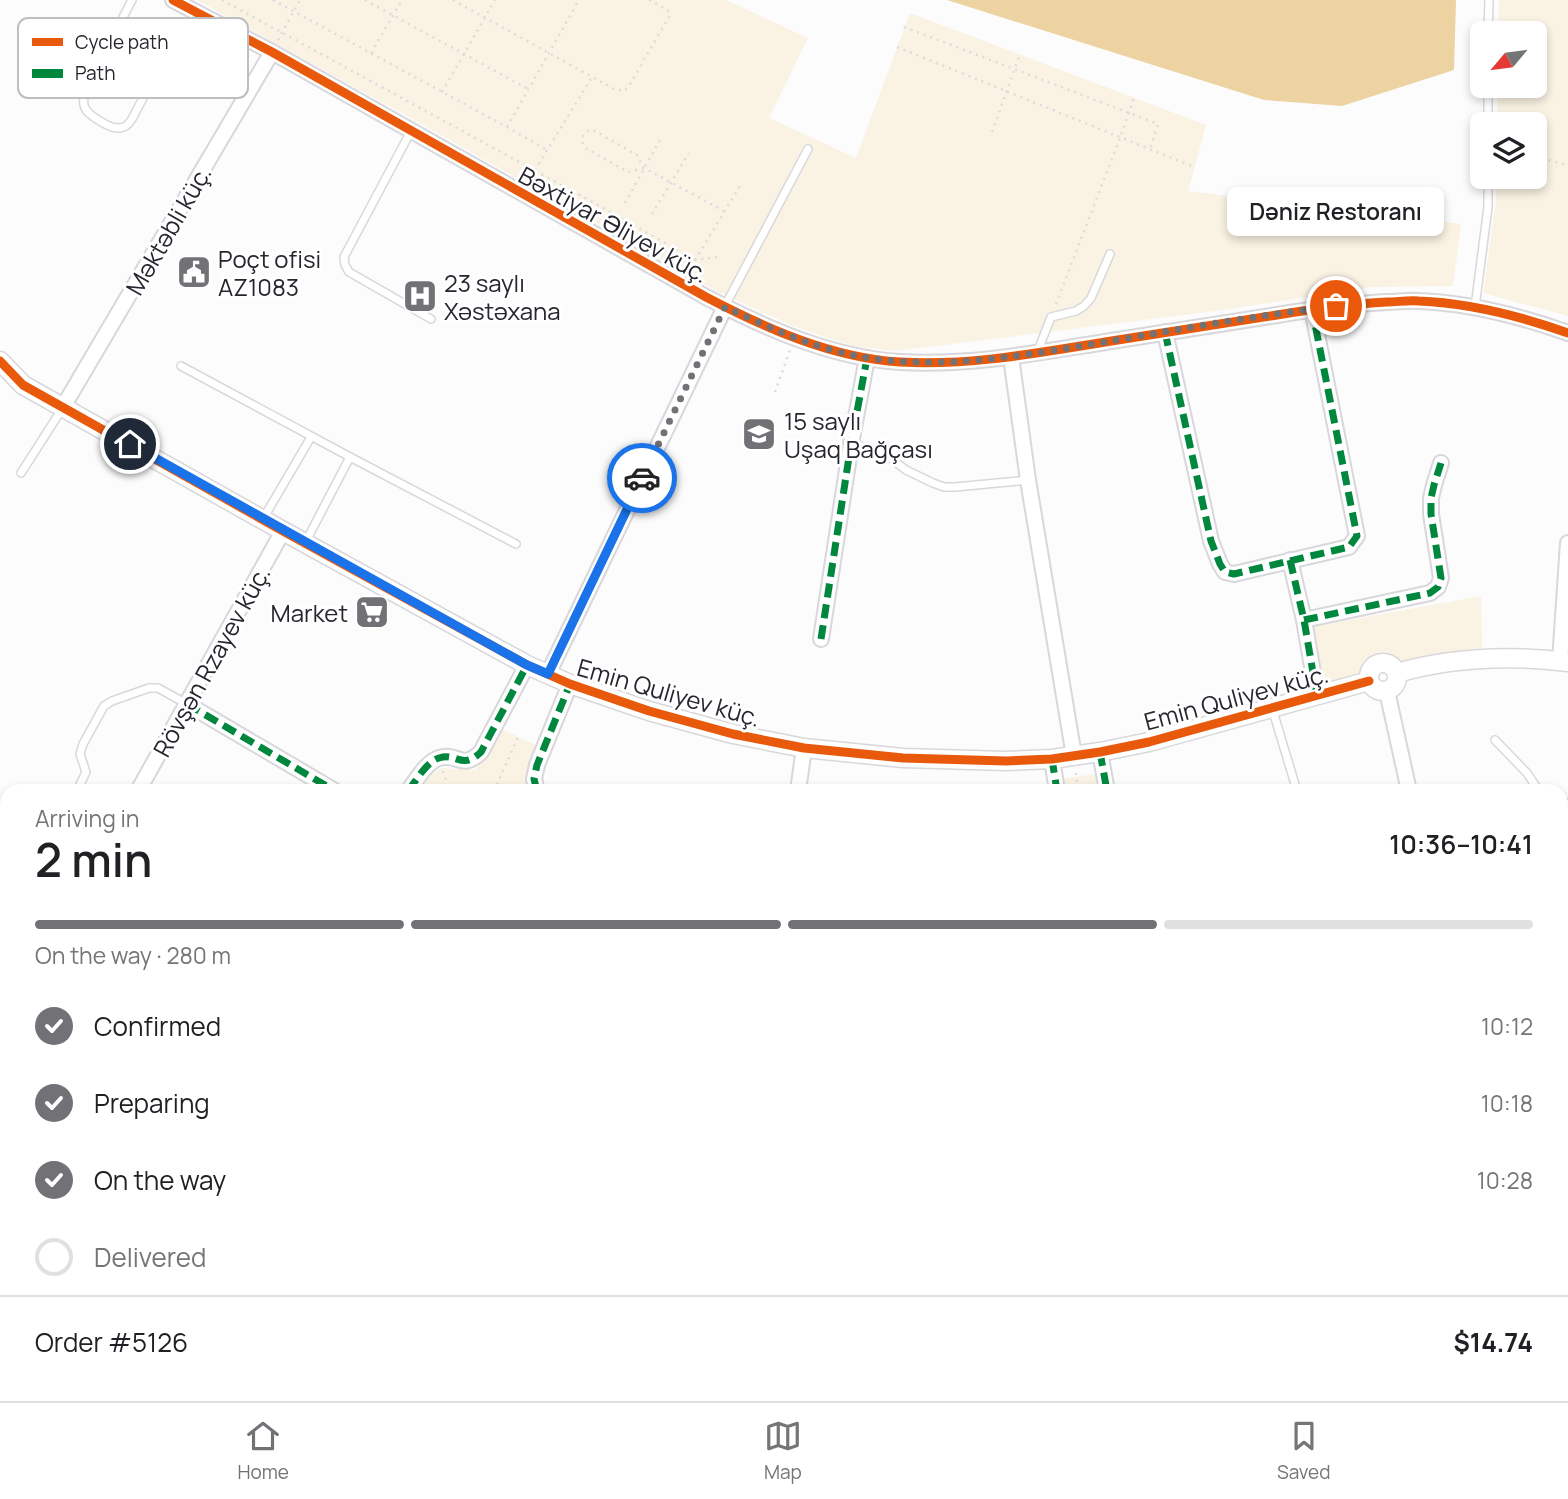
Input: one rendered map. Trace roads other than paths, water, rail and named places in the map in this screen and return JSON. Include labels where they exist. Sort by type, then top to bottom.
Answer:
[{"type":"street","name":"Bəxtiyar Əliyev küç.","points":[[173,0],[207,18]]},
{"type":"street","name":"Bəxtiyar Əliyev küç.","points":[[248,39],[725,307],[795,337],[845,354],[898,362],[933,363],[1011,357],[1312,309],[1418,300],[1475,307],[1568,333]]},
{"type":"street","name":"Məktəbli küç.","points":[[248,93],[272,52]]},
{"type":"street","name":"Məktəbli küç.","points":[[64,407],[245,98]]},
{"type":"street","points":[[548,674],[725,307]]},
{"type":"street","points":[[1165,332],[1211,541],[1225,572],[1234,574],[1349,547],[1357,536],[1312,309]]},
{"type":"street","points":[[1011,357],[1028,480],[1074,756]]},
{"type":"street","points":[[821,639],[867,358]]},
{"type":"street","points":[[0,361],[23,385]]},
{"type":"street","points":[[0,381],[23,385]]},
{"type":"street","name":"Emin Quliyev küç.","points":[[23,385],[527,665],[570,684],[733,734],[804,748],[902,758],[1006,761],[1052,759],[1149,741],[1369,681]]},
{"type":"street","points":[[1304,620],[1430,593],[1438,587],[1441,578],[1431,498],[1441,463]]},
{"type":"street","name":"Rövşən Rzayev küç.","points":[[142,784],[283,531]]},
{"type":"street","points":[[1397,673],[1424,665],[1462,659],[1529,658],[1564,661],[1568,543]]},
{"type":"street","points":[[1290,560],[1317,696]]},
{"type":"street","points":[[1379,663],[1393,666],[1397,673],[1394,687],[1387,691],[1380,691],[1369,681],[1369,673],[1373,666],[1379,663]]},
{"type":"street","points":[[413,784],[429,764],[438,758],[449,757],[466,762],[481,752],[527,665]]},
{"type":"street","points":[[535,784],[537,765],[570,684]]},
{"type":"street","points":[[1387,691],[1407,784]]},
{"type":"street","points":[[187,704],[323,784]]},
{"type":"street","points":[[799,784],[804,748]]},
{"type":"street","points":[[1100,752],[1106,784]]},
{"type":"street","points":[[1052,759],[1056,784]]},
{"type":"lane","points":[[123,18],[132,0]]},
{"type":"lane","points":[[1489,0],[1489,21]]},
{"type":"lane","points":[[84,98],[86,111],[114,128],[128,125],[143,98]]},
{"type":"lane","points":[[411,131],[344,257],[349,272],[431,319]]},
{"type":"lane","points":[[725,307],[808,149]]},
{"type":"lane","points":[[1475,307],[1488,189]]},
{"type":"lane","points":[[1037,354],[1051,317],[1076,311],[1091,298],[1110,254]]},
{"type":"lane","points":[[181,366],[516,544]]},
{"type":"lane","points":[[21,473],[64,407]]},
{"type":"lane","points":[[262,519],[311,436]]},
{"type":"lane","points":[[851,444],[881,451],[906,470],[944,487],[1028,480]]},
{"type":"lane","points":[[305,543],[350,457]]},
{"type":"lane","points":[[80,784],[86,772],[80,754],[83,744],[104,706],[149,688],[158,688],[187,704]]},
{"type":"lane","points":[[1272,708],[1295,784]]},
{"type":"lane","points":[[1494,740],[1534,784]]},
{"type":"place","name":"Poçt ofisi AZ1083","points":[[194,272]]},
{"type":"place","name":"23 saylı Xəstəxana","points":[[420,296]]},
{"type":"place","name":"Dəniz Restoranı","points":[[1336,306]]},
{"type":"place","name":"15 saylı Uşaq Bağçası","points":[[759,434]]},
{"type":"place","name":"Market","points":[[372,612]]}]
